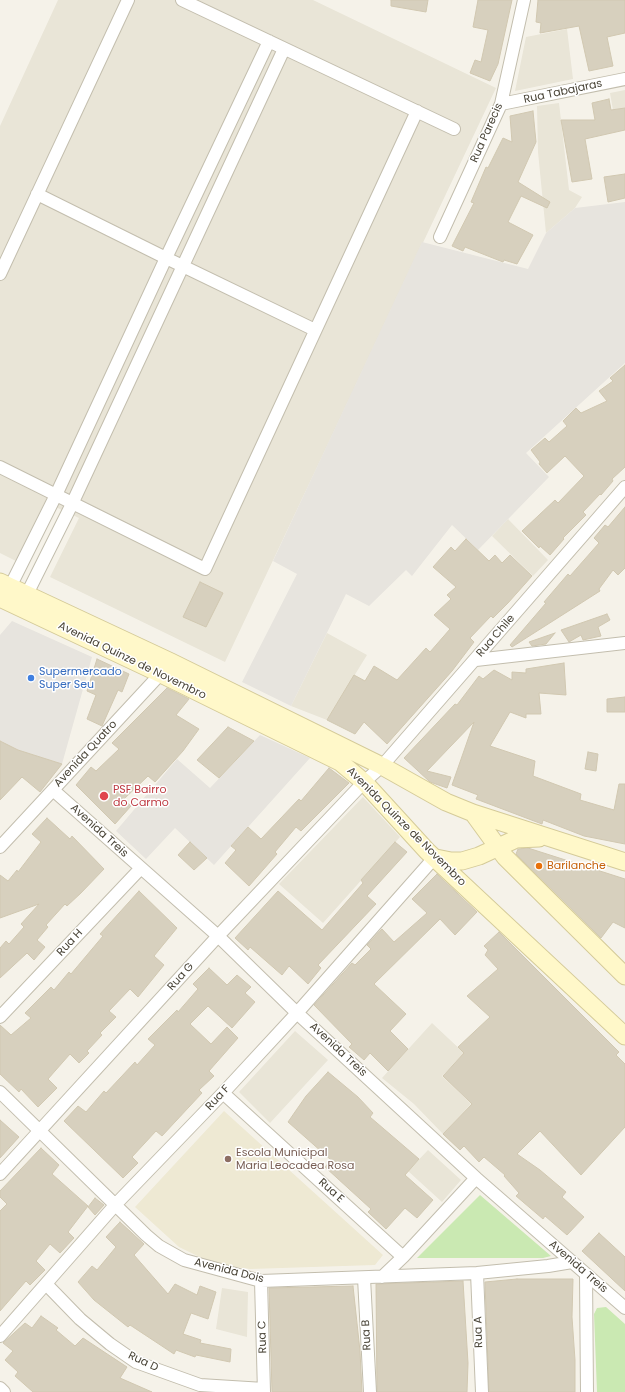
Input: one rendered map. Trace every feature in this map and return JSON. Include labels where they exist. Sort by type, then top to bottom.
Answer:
[{"type":"main road","name":"Avenida Quinze de Novembro","points":[[3,589],[27,594],[340,762],[364,782],[435,858],[625,1036]]},
{"type":"main road","name":"Avenida Quinze de Novembro","points":[[3,589],[166,668],[382,766],[430,794],[473,813],[555,839]]},
{"type":"main road","points":[[473,813],[497,848],[625,976]]},
{"type":"main road","points":[[435,858],[451,861],[462,861],[509,842],[526,837],[555,839],[625,862]]},
{"type":"street","points":[[0,274],[128,0]]},
{"type":"street","points":[[182,0],[454,129]]},
{"type":"street","name":"Rua Parecis","points":[[440,237],[501,104],[524,0]]},
{"type":"street","points":[[3,589],[56,496],[166,258],[269,42]]},
{"type":"street","points":[[27,594],[72,504],[184,267],[284,49]]},
{"type":"street","name":"Rua Tabajaras","points":[[501,104],[625,79]]},
{"type":"street","points":[[0,467],[205,569],[417,112]]},
{"type":"street","points":[[37,194],[315,330]]},
{"type":"street","name":"Rua Chile","points":[[364,782],[382,766],[476,660],[625,487]]},
{"type":"street","points":[[476,660],[625,643]]},
{"type":"street","name":"Avenida Quatro","points":[[0,847],[166,668]]},
{"type":"street","name":"Rua G","points":[[0,1174],[218,936],[364,782]]},
{"type":"street","name":"Avenida Treis","points":[[52,790],[218,936],[297,1012],[476,1178],[625,1308]]},
{"type":"street","name":"Rua F","points":[[0,1336],[116,1204],[223,1093],[435,858]]},
{"type":"street","name":"Rua H","points":[[0,1017],[141,868]]},
{"type":"street","name":"Avenida Dois","points":[[0,1092],[146,1235],[171,1253],[184,1260],[261,1281],[477,1273],[548,1266],[572,1262]]},
{"type":"street","name":"Rua E","points":[[223,1093],[403,1257]]},
{"type":"street","points":[[382,1277],[403,1257],[476,1178]]},
{"type":"street","name":"Rua A","points":[[477,1273],[482,1392]]},
{"type":"street","points":[[586,1274],[587,1392]]},
{"type":"street","name":"Rua B","points":[[364,1278],[370,1392]]},
{"type":"street","name":"Rua C","points":[[261,1281],[264,1391]]},
{"type":"street","name":"Rua D","points":[[46,1284],[80,1319],[110,1344],[136,1362],[200,1386],[264,1391]]},
{"type":"street","points":[[0,1388],[4,1392]]},
{"type":"shaded area","points":[[58,0],[313,0],[496,88],[225,662],[50,577],[79,518],[45,502],[16,561],[0,553],[0,126]]},
{"type":"shaded area","points":[[567,29],[573,79],[515,91],[526,37]]},
{"type":"shaded area","points":[[625,90],[625,108],[613,110],[610,93]]},
{"type":"shaded area","points":[[559,103],[569,190],[582,197],[575,208],[546,233],[538,152],[537,106]]},
{"type":"shaded area","points":[[625,202],[625,363],[526,453],[549,477],[478,550],[452,525],[412,576],[406,570],[369,606],[346,594],[291,706],[242,682],[297,574],[273,561],[422,242],[528,269],[546,233],[575,208]]},
{"type":"shaded area","points":[[508,519],[548,560],[533,576],[492,536]]},
{"type":"shaded area","points":[[12,621],[92,657],[62,764],[18,750],[0,741],[0,635]]},
{"type":"shaded area","points":[[327,633],[367,655],[327,720],[291,706]]},
{"type":"shaded area","points":[[260,735],[310,758],[214,865],[175,828],[146,859],[116,831],[177,759],[210,788]]},
{"type":"shaded area","points":[[363,797],[400,837],[323,923],[279,884]]},
{"type":"shaded area","points":[[432,1023],[464,1053],[442,1076],[471,1104],[443,1134],[414,1104],[382,1078]]},
{"type":"shaded area","points":[[295,1031],[328,1060],[270,1123],[239,1092]]},
{"type":"shaded area","name":"Escola Municipal Maria Leocadea Rosa","points":[[224,1111],[383,1255],[375,1265],[250,1269],[214,1264],[179,1247],[135,1207]]},
{"type":"shaded area","points":[[428,1150],[461,1180],[442,1202],[408,1171]]},
{"type":"shaded area","points":[[222,1288],[248,1292],[247,1337],[216,1329]]},
{"type":"green space","points":[[480,1195],[551,1256],[543,1258],[417,1258]]},
{"type":"green space","points":[[606,1307],[625,1324],[625,1392],[597,1392],[594,1314],[597,1308]]},
{"type":"building","points":[[391,0],[428,0],[426,12],[391,6]]},
{"type":"building","points":[[478,0],[512,0],[498,64],[490,81],[470,73],[475,60],[481,62],[488,30],[473,27]]},
{"type":"building","points":[[538,0],[625,0],[625,33],[607,37],[613,66],[589,71],[579,26],[540,33],[541,23],[536,22]]},
{"type":"building","points":[[609,99],[611,110],[625,108],[625,130],[585,139],[592,179],[572,182],[561,120],[595,120],[592,103]]},
{"type":"building","points":[[533,111],[536,142],[518,182],[550,202],[547,208],[521,196],[508,222],[533,235],[517,264],[504,260],[503,262],[465,247],[463,251],[452,246],[474,203],[471,202],[486,167],[488,168],[503,138],[512,142],[510,116]]},
{"type":"building","points":[[625,174],[625,198],[608,202],[604,177]]},
{"type":"building","points":[[625,365],[625,467],[612,479],[613,481],[601,495],[600,494],[583,512],[586,515],[563,538],[564,539],[550,555],[540,546],[539,548],[522,531],[555,500],[558,503],[584,476],[565,456],[547,473],[539,464],[540,462],[531,450],[545,438],[549,442],[567,426],[563,421],[576,408],[581,413],[607,401],[599,391],[613,381],[610,378]]},
{"type":"building","points":[[625,507],[625,568],[618,575],[613,570],[599,589],[600,591],[512,647],[510,645],[546,603],[544,602],[568,574],[570,576],[599,543],[594,538],[605,525],[608,527]]},
{"type":"building","points":[[466,539],[489,561],[495,555],[502,563],[510,555],[532,576],[493,618],[491,616],[470,638],[474,642],[452,671],[387,744],[364,722],[355,734],[327,720],[354,675],[365,681],[374,666],[397,680],[426,648],[430,652],[450,629],[434,615],[451,599],[447,595],[456,587],[433,567],[451,547],[455,551]]},
{"type":"building","points":[[200,582],[223,593],[206,627],[183,617]]},
{"type":"building","points":[[607,614],[610,620],[598,627],[601,636],[583,640],[581,635],[569,642],[561,630]]},
{"type":"building","points":[[555,633],[546,644],[532,646],[529,642]]},
{"type":"building","points":[[97,659],[129,674],[122,692],[118,690],[102,726],[87,719],[96,695],[87,691]]},
{"type":"building","points":[[564,663],[566,695],[539,693],[541,714],[526,714],[526,718],[510,712],[490,746],[535,761],[533,776],[581,794],[580,800],[614,810],[619,784],[625,784],[625,844],[584,836],[543,820],[542,824],[476,799],[478,795],[452,785],[474,722],[427,771],[451,777],[447,788],[430,782],[404,758],[455,704],[457,705],[479,676],[483,679],[494,670],[512,680],[512,672],[526,673],[526,669]]},
{"type":"building","points":[[167,688],[189,699],[176,715],[199,729],[183,751],[155,782],[148,776],[124,799],[131,806],[115,824],[76,785],[91,767],[96,771],[119,749],[112,743]]},
{"type":"building","points":[[625,697],[625,712],[607,712],[607,699]]},
{"type":"building","points":[[228,727],[254,741],[219,778],[197,760]]},
{"type":"building","points":[[0,741],[18,750],[62,764],[40,792],[22,777],[0,800]]},
{"type":"building","points":[[588,752],[598,754],[596,771],[585,769]]},
{"type":"building","points":[[329,768],[349,783],[301,831],[296,827],[275,852],[277,854],[249,886],[225,863],[236,850],[231,846],[248,827],[261,839],[299,799],[301,801]]},
{"type":"building","points":[[47,818],[70,839],[72,836],[104,869],[67,906],[65,904],[46,925],[48,927],[37,940],[45,947],[34,960],[27,953],[0,978],[0,948],[6,941],[9,944],[24,927],[21,924],[39,904],[0,918],[0,875],[8,881],[17,870],[18,872],[41,842],[32,834]]},
{"type":"building","points":[[190,842],[207,858],[194,870],[178,855]]},
{"type":"building","points":[[395,842],[407,852],[367,896],[376,904],[318,965],[321,968],[308,984],[289,966],[282,975],[250,947],[248,950],[235,938],[278,891],[322,930],[363,883],[361,880]]},
{"type":"building","points":[[528,848],[625,879],[625,928],[613,922],[601,938],[516,854],[518,849]]},
{"type":"building","points":[[437,874],[477,912],[455,935],[440,919],[374,984],[406,1014],[390,1031],[408,1049],[388,1071],[370,1053],[364,1060],[349,1047],[352,1044],[314,1005],[352,963],[355,965],[371,949],[367,945],[382,929],[394,942],[427,913],[412,899]]},
{"type":"building","points":[[139,891],[177,928],[154,956],[164,965],[138,997],[130,989],[109,1011],[116,1017],[100,1033],[102,1035],[87,1051],[89,1053],[79,1063],[70,1054],[48,1079],[57,1088],[38,1107],[21,1089],[19,1092],[0,1074],[0,1025],[11,1035],[31,1018],[25,1013],[51,987],[54,990],[69,972],[71,974],[103,936],[100,934]]},
{"type":"building","points":[[499,932],[619,1052],[616,1055],[625,1064],[625,1127],[581,1175],[540,1131],[517,1154],[540,1170],[566,1192],[562,1197],[584,1217],[567,1235],[545,1216],[543,1219],[516,1196],[519,1193],[504,1176],[505,1175],[484,1157],[479,1162],[464,1146],[460,1150],[443,1134],[472,1104],[443,1076],[464,1053],[458,1047],[490,1017],[467,996],[498,969],[485,955],[488,950],[484,946]]},
{"type":"building","points":[[209,968],[227,985],[237,975],[251,987],[245,993],[255,1002],[232,1028],[208,1006],[190,1024],[211,1044],[227,1027],[238,1038],[209,1071],[214,1076],[199,1090],[202,1093],[162,1136],[156,1131],[132,1157],[138,1163],[123,1178],[64,1121],[78,1106],[86,1112],[104,1091],[106,1093],[135,1062],[137,1065],[155,1045],[148,1039],[177,1010],[178,1012],[198,989],[193,984]]},
{"type":"building","points":[[328,1072],[358,1097],[373,1113],[370,1117],[419,1159],[405,1175],[433,1200],[417,1218],[405,1208],[386,1229],[368,1212],[371,1209],[325,1167],[331,1160],[288,1122],[306,1096]]},
{"type":"building","points":[[0,1120],[19,1137],[0,1158]]},
{"type":"building","points":[[41,1148],[59,1165],[52,1174],[88,1206],[68,1232],[74,1238],[60,1253],[50,1244],[36,1261],[45,1270],[30,1285],[26,1281],[0,1311],[0,1211],[7,1204],[0,1197],[0,1191]]},
{"type":"building","points":[[95,1198],[104,1205],[95,1215],[88,1207]]},
{"type":"building","points":[[120,1222],[144,1244],[134,1255],[168,1294],[175,1284],[197,1295],[200,1286],[216,1292],[208,1319],[191,1313],[183,1334],[201,1340],[200,1343],[231,1349],[230,1362],[196,1355],[195,1357],[176,1350],[174,1354],[130,1325],[128,1327],[94,1300],[78,1282],[92,1266],[97,1270],[116,1247],[106,1237]]},
{"type":"building","points":[[599,1233],[625,1257],[625,1291],[582,1251]]},
{"type":"building","points":[[517,1279],[573,1279],[572,1317],[575,1360],[575,1392],[489,1392],[485,1282]]},
{"type":"building","points":[[463,1281],[468,1363],[467,1392],[377,1392],[376,1284]]},
{"type":"building","points":[[353,1286],[360,1351],[362,1392],[272,1392],[269,1288]]},
{"type":"building","points":[[41,1316],[58,1328],[56,1330],[75,1346],[83,1338],[127,1367],[120,1378],[152,1392],[33,1392],[15,1376],[18,1372],[5,1360],[13,1351],[3,1343],[25,1323],[32,1328]]},
{"type":"place","name":"Supermercado Super Seu","points":[[31,678]]},
{"type":"place","name":"PSF Bairro do Carmo","points":[[104,796]]},
{"type":"place","name":"Barilanche","points":[[539,866]]},
{"type":"place","name":"Escola Municipal Maria Leocadea Rosa","points":[[228,1159]]}]
